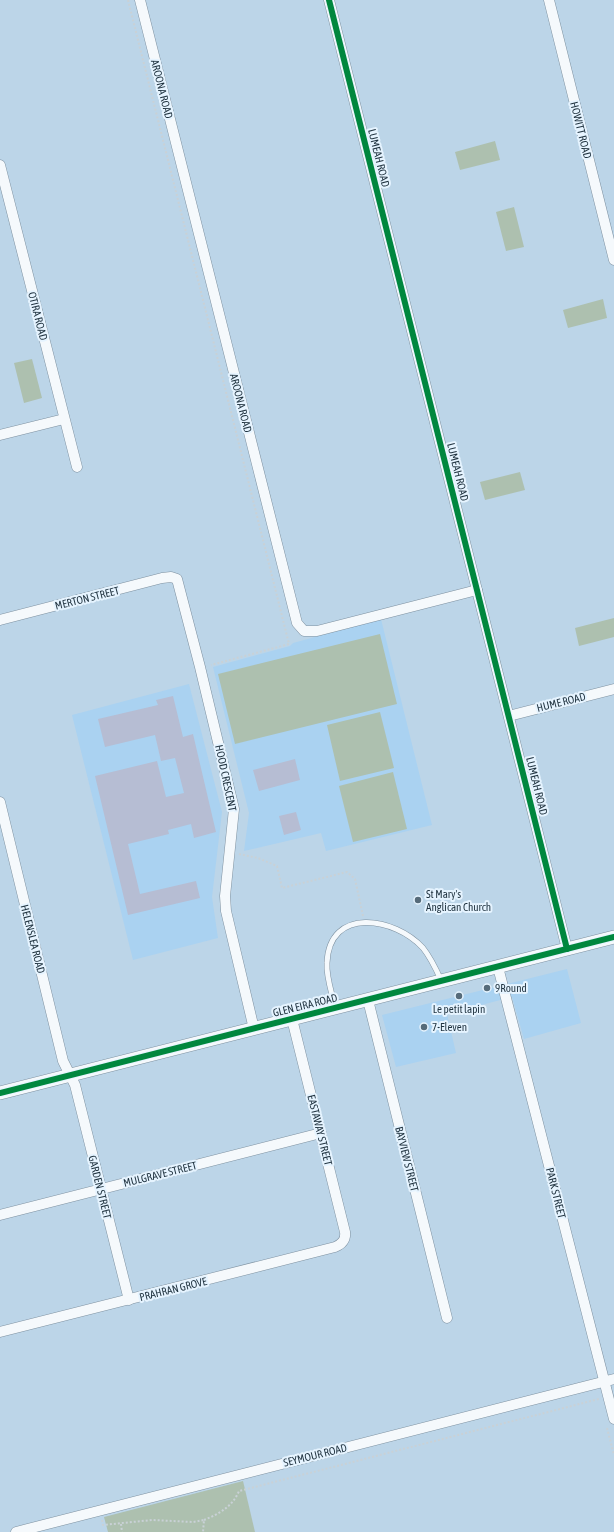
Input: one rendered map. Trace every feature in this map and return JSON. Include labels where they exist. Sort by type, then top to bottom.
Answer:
[{"type":"main road","name":"GLEN EIRA ROAD","points":[[0,1093],[614,937]]},
{"type":"street","name":"AROONA ROAD","points":[[140,0],[297,623],[304,631],[317,631],[477,590]]},
{"type":"street","name":"LUMEAH ROAD","points":[[329,0],[567,949]]},
{"type":"street","name":"HOWITT ROAD","points":[[549,0],[614,260]]},
{"type":"street","name":"OTIRA ROAD","points":[[0,165],[77,467]]},
{"type":"street","points":[[0,435],[64,418]]},
{"type":"street","name":"HOOD CRESCENT","points":[[174,577],[177,579],[200,667],[234,809],[225,896],[226,912],[254,1029]]},
{"type":"street","name":"MERTON STREET","points":[[0,620],[162,578],[174,577]]},
{"type":"street","name":"HUME ROAD","points":[[509,716],[614,689]]},
{"type":"street","name":"HELENSLEA ROAD","points":[[0,802],[63,1061],[70,1076]]},
{"type":"street","name":"PARK STREET","points":[[498,966],[609,1380],[614,1419]]},
{"type":"street","name":"BAYVIEW STREET","points":[[368,1000],[447,1318]]},
{"type":"street","name":"EASTAWAY STREET","points":[[292,1019],[345,1232],[344,1241]]},
{"type":"street","name":"GARDEN STREET","points":[[70,1076],[75,1085],[129,1300]]},
{"type":"street","name":"MULGRAVE STREET","points":[[0,1215],[321,1133]]},
{"type":"street","name":"PRAHRAN GROVE","points":[[0,1332],[339,1246],[344,1241]]},
{"type":"street","name":"SEYMOUR ROAD","points":[[16,1532],[609,1380]]},
{"type":"lane","points":[[335,1008],[327,974],[327,962],[331,943],[334,936],[346,926],[364,921],[372,922],[395,930],[415,941],[429,956],[441,981]]},
{"type":"path","points":[[128,0],[289,644],[200,667]]},
{"type":"path","points":[[230,852],[258,858],[277,866],[282,888],[347,872],[355,879],[364,921]]},
{"type":"path","points":[[99,1511],[103,1525],[152,1520],[193,1522],[204,1520],[212,1517],[229,1505],[239,1491],[600,1399]]},
{"type":"path","points":[[607,1427],[614,1454]]},
{"type":"path","points":[[203,1532],[204,1520]]},
{"type":"path","points":[[121,1524],[122,1532]]},
{"type":"shaded area","points":[[381,619],[432,825],[326,851],[321,833],[244,851],[249,813],[213,667]]},
{"type":"shaded area","points":[[189,684],[222,812],[212,897],[218,938],[133,960],[72,715]]},
{"type":"shaded area","points":[[567,969],[581,1023],[524,1039],[512,997],[447,1014],[456,1053],[396,1067],[382,1015]]},
{"type":"green space","points":[[495,141],[500,160],[460,170],[455,152]]},
{"type":"green space","points":[[514,207],[524,247],[506,251],[496,212]]},
{"type":"green space","points":[[603,299],[607,318],[568,328],[563,310]]},
{"type":"green space","points":[[32,359],[42,398],[24,403],[14,363]]},
{"type":"green space","points":[[520,472],[525,490],[485,500],[480,482]]},
{"type":"green space","points":[[614,618],[614,637],[579,646],[575,628]]},
{"type":"green space","points":[[380,634],[397,704],[235,744],[218,674]]},
{"type":"green space","points":[[380,712],[394,768],[340,781],[327,725]]},
{"type":"green space","points":[[393,772],[407,829],[353,842],[339,786]]},
{"type":"green space","points":[[243,1481],[255,1532],[108,1532],[104,1517]]},
{"type":"building","points":[[173,696],[183,737],[193,734],[216,832],[194,838],[191,824],[168,830],[169,834],[128,844],[140,894],[196,881],[200,898],[128,915],[95,776],[157,761],[166,797],[184,793],[175,758],[161,761],[155,735],[105,747],[98,719],[158,705],[156,700]]},
{"type":"building","points":[[295,759],[300,780],[259,791],[253,770]]},
{"type":"building","points":[[296,812],[301,830],[284,835],[279,816]]},
{"type":"cycle path","points":[[329,0],[567,949]]},
{"type":"cycle path","points":[[0,1093],[614,937]]},
{"type":"place","name":"St Mary's Anglican Church","points":[[418,900]]},
{"type":"place","name":"9Round","points":[[487,988]]},
{"type":"place","name":"Le petit lapin","points":[[459,996]]},
{"type":"place","name":"7-Eleven","points":[[424,1027]]}]
